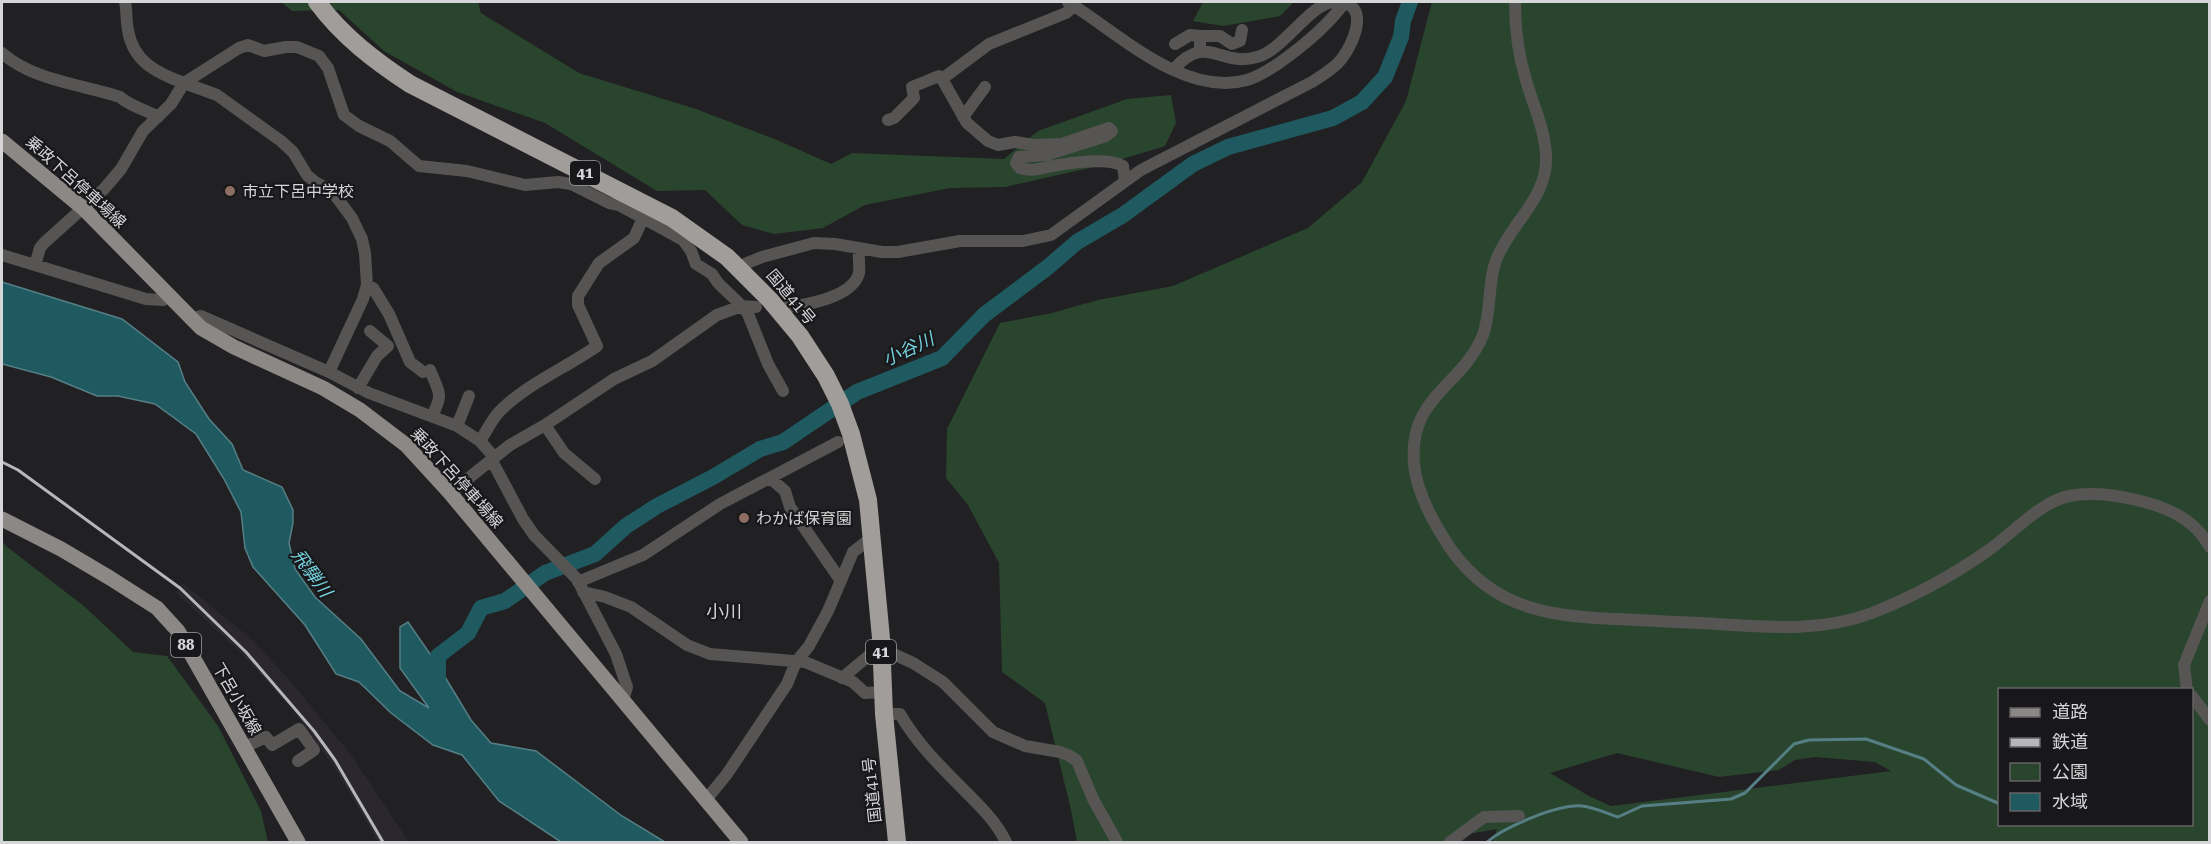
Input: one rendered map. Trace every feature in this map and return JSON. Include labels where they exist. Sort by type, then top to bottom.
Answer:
[{"type":"highway","name":"国道41号","points":[[317,2],[358,46],[410,84],[672,218],[733,263],[770,300],[800,336],[826,376],[840,404],[868,500],[884,714],[897,843]]},
{"type":"main road","name":"乗政下呂停車場線","points":[[2,141],[84,209],[190,319],[214,337],[234,348],[322,388],[360,410],[406,445],[515,570],[741,843]]},
{"type":"main road","name":"下呂小坂線","points":[[2,519],[61,549],[157,608],[178,631],[298,843]]},
{"type":"street","points":[[125,2],[128,31],[137,56],[158,73],[217,95],[281,141],[293,152],[307,175],[332,191],[352,218],[362,239],[367,285],[363,299],[328,372]]},
{"type":"street","points":[[712,274],[716,265],[747,262],[814,243],[835,243],[859,249],[898,252],[960,241],[1023,242],[1051,235],[1141,170],[1328,72],[1340,61],[1348,47],[1358,20],[1356,11],[1351,6],[1335,2],[1323,4],[1272,50],[1257,57],[1233,58],[1200,51],[1191,53],[1173,69]]},
{"type":"street","points":[[942,79],[989,44],[1066,13],[1071,4],[1156,62],[1192,77],[1215,82],[1246,80],[1273,68],[1298,50],[1332,19],[1345,2]]},
{"type":"street","points":[[1515,2],[1519,51],[1545,141],[1546,172],[1535,200],[1510,234],[1496,260],[1488,318],[1477,347],[1468,361],[1428,405],[1415,432],[1413,449],[1417,482],[1436,527],[1457,559],[1478,581],[1492,591],[1530,609],[1576,618],[1800,627],[1854,619],[1890,605],[1981,555],[2046,506],[2070,495],[2115,496],[2158,506],[2191,523],[2210,548]]},
{"type":"street","points":[[1175,44],[1190,35],[1220,36],[1232,44],[1240,41],[1242,30]]},
{"type":"street","points":[[1200,36],[1200,51]]},
{"type":"street","points":[[35,265],[40,248],[44,243],[84,209],[121,169],[143,131],[171,104],[184,83],[248,45],[264,51],[286,47],[306,49],[324,60],[340,108],[350,121],[390,141],[418,166],[483,174],[525,185],[558,182],[571,184],[683,240],[696,264],[712,274],[748,314],[768,364],[783,392]]},
{"type":"street","points":[[2,53],[15,64],[30,72],[120,96],[128,104],[158,117]]},
{"type":"street","points":[[888,120],[894,118],[914,98],[912,87],[939,76],[963,117],[982,137],[998,145],[1015,142],[1034,146],[1062,144],[1109,128],[1112,131],[1106,136],[1046,155],[1019,157],[1016,163],[1025,170],[1053,165],[1110,161],[1123,166],[1125,181]]},
{"type":"street","points":[[963,117],[985,87]]},
{"type":"street","points":[[480,441],[500,411],[539,381],[576,361],[597,346],[578,305],[578,296],[599,263],[634,238],[643,218]]},
{"type":"street","points":[[787,307],[812,304],[848,287],[856,280],[859,272],[859,249]]},
{"type":"street","points":[[2,255],[146,299],[164,300],[168,297]]},
{"type":"street","points":[[367,285],[373,288],[389,314],[410,362],[426,371],[440,394],[440,400],[432,416]]},
{"type":"street","points":[[450,493],[510,445],[545,425],[614,379],[652,361],[717,315],[742,306],[756,307]]},
{"type":"street","points":[[190,319],[201,316],[328,372],[358,388],[457,426],[480,441],[493,458],[523,519],[579,584],[616,654],[627,687],[623,700]]},
{"type":"street","points":[[358,388],[377,356],[387,346],[370,331]]},
{"type":"street","points":[[457,426],[469,396]]},
{"type":"street","points":[[545,425],[564,453],[595,479]]},
{"type":"street","points":[[579,584],[643,555],[720,504],[838,442]]},
{"type":"street","points":[[770,478],[785,491],[790,507],[841,581]]},
{"type":"street","points":[[705,801],[715,791],[755,734],[787,684],[796,662],[818,630],[853,552],[872,540]]},
{"type":"street","points":[[579,584],[631,607],[687,645],[710,654],[805,662],[853,682],[865,693],[883,692]]},
{"type":"street","points":[[2187,688],[2184,665],[2210,602]]},
{"type":"street","points":[[889,652],[913,663],[943,682],[993,732],[1025,746],[1060,752],[1077,761],[1117,843]]},
{"type":"street","points":[[842,678],[872,654]]},
{"type":"street","points":[[2193,697],[2210,720]]},
{"type":"street","points":[[884,714],[900,714],[908,729],[939,765],[984,810],[1006,843]]},
{"type":"street","points":[[245,747],[266,737],[272,745],[299,729],[314,750],[298,760]]},
{"type":"street","points":[[1450,843],[1484,817],[1519,816]]},
{"type":"shaded area","points":[[183,583],[254,641],[292,683],[352,756],[409,842],[378,842],[337,772],[294,712],[245,657],[176,593]]},
{"type":"green space","points":[[281,2],[478,2],[481,13],[579,73],[696,109],[777,140],[831,164],[852,153],[1004,159],[1038,131],[1127,99],[1171,95],[1176,123],[1165,146],[1103,165],[1005,187],[950,188],[865,205],[823,228],[774,234],[742,225],[705,190],[657,191],[545,123],[457,92],[384,51],[339,10],[292,11]]},
{"type":"green space","points":[[1203,2],[1294,2],[1280,16],[1223,26],[1193,21]]},
{"type":"green space","points":[[1432,2],[2209,2],[2209,842],[1493,842],[1497,829],[1446,838],[1447,842],[1077,842],[1045,703],[1002,672],[999,563],[968,505],[946,478],[947,429],[1000,323],[1052,313],[1098,300],[1173,286],[1308,228],[1362,182],[1406,101]],"holes":[[[1617,753],[1719,777],[1779,770],[1795,760],[1815,757],[1875,762],[1891,771],[1611,806],[1550,773]]]},
{"type":"green space","points":[[2,541],[85,607],[133,652],[167,656],[218,726],[261,811],[268,842],[2,842]]},
{"type":"water","points":[[2,282],[122,319],[178,362],[185,382],[209,419],[232,444],[243,470],[282,487],[293,510],[289,543],[295,569],[315,597],[361,639],[400,691],[429,708],[400,668],[400,627],[408,622],[471,720],[491,743],[536,751],[622,816],[665,842],[561,842],[499,801],[462,755],[433,745],[391,713],[359,682],[336,674],[305,625],[253,567],[245,548],[241,512],[196,434],[155,404],[118,396],[97,396],[51,377],[2,364]]},
{"type":"waterway","name":"小谷川","points":[[438,688],[438,656],[468,633],[481,608],[505,601],[545,573],[595,554],[626,526],[657,506],[760,449],[783,442],[857,392],[942,358],[984,315],[1077,242],[1123,215],[1193,164],[1228,147],[1333,118],[1362,102],[1385,77],[1401,37],[1403,21],[1410,2]]},
{"type":"waterway","points":[[1487,842],[1532,818],[1572,806],[1591,808],[1618,817],[1642,806],[1731,799],[1745,793],[1794,744],[1809,740],[1866,739],[1924,759],[1956,785],[1998,803]]},
{"type":"railway","points":[[2,462],[18,470],[180,588],[246,652],[314,731],[335,760],[383,842]]},
{"type":"place","name":"市立下呂中学校","points":[[230,191]]},
{"type":"place","name":"わかば保育園","points":[[744,518]]},
{"type":"district","name":"小川","points":[[724,611]]},
{"type":"water label","name":"飛騨川","points":[[312,573]]}]
